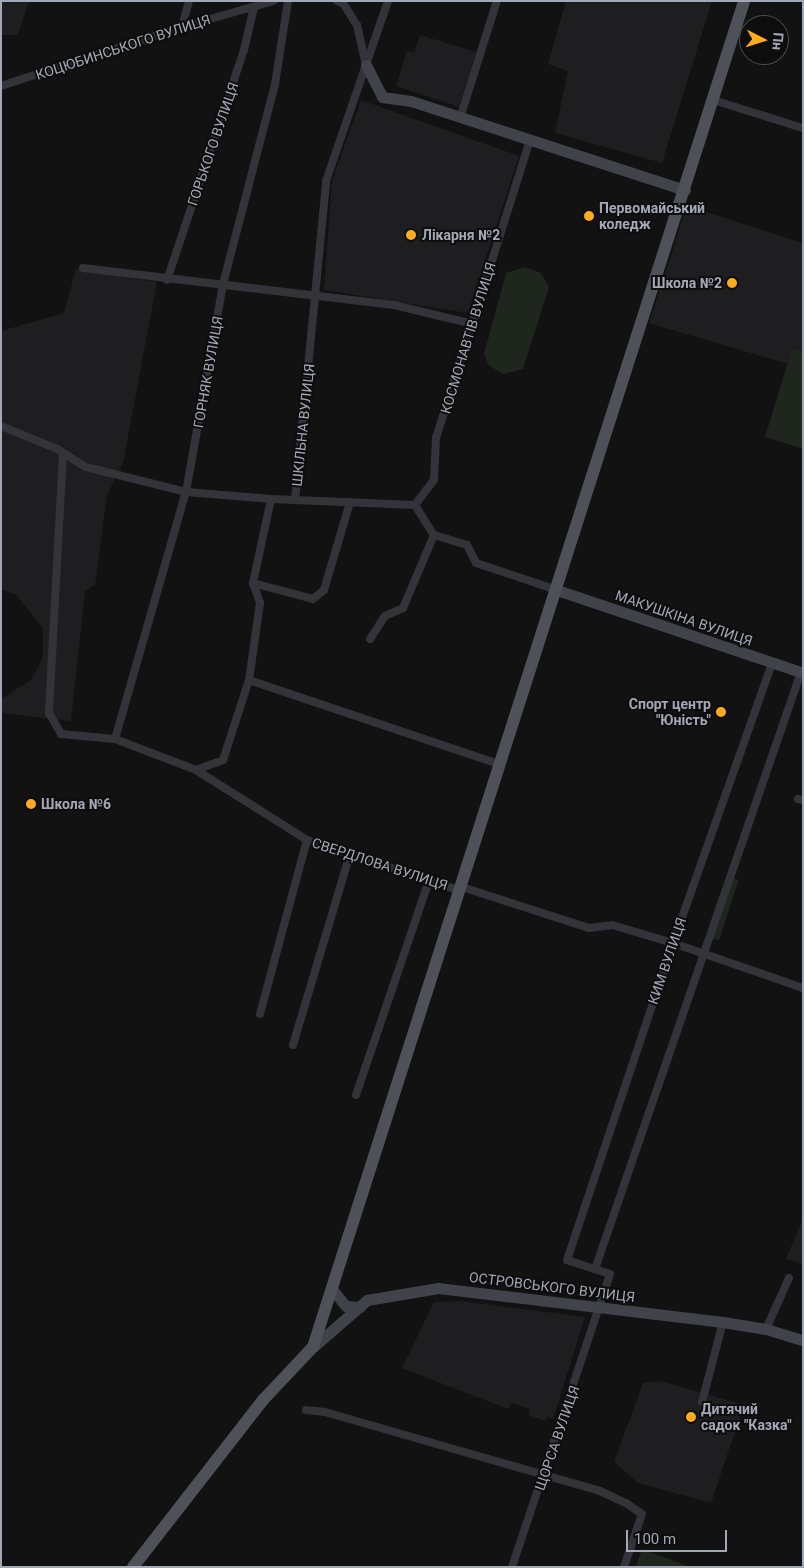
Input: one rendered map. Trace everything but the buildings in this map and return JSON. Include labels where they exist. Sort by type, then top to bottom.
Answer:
[{"type":"main road","points":[[133,1567],[263,1400],[313,1347],[462,889],[744,1]]},
{"type":"street","points":[[182,27],[189,1]]},
{"type":"street","name":"КОЦЮБИНСЬКОГО ВУЛИЦЯ","points":[[1,86],[182,27],[273,1]]},
{"type":"street","name":"ГОРНЯК ВУЛИЦЯ","points":[[115,740],[186,492],[223,284],[276,84],[288,1]]},
{"type":"street","points":[[337,1],[343,3],[357,25],[366,65],[382,96],[411,102],[685,190]]},
{"type":"street","name":"ШКІЛЬНА ВУЛИЦЯ","points":[[1,426],[63,453],[86,467],[186,492],[295,500],[326,180],[388,1]]},
{"type":"street","points":[[460,118],[497,1]]},
{"type":"street","name":"ГОРЬКОГО ВУЛИЦЯ","points":[[167,280],[244,50],[254,7]]},
{"type":"street","points":[[713,100],[803,128]]},
{"type":"street","name":"КОСМОНАВТІВ ВУЛИЦЯ","points":[[414,505],[434,480],[436,438],[530,140]]},
{"type":"street","points":[[83,268],[167,280],[223,284],[394,305],[473,324]]},
{"type":"street","name":"СВЕРДЛОВА ВУЛИЦЯ","points":[[63,453],[49,713],[61,734],[115,740],[196,770],[307,840],[429,880],[590,928],[612,925],[673,943],[803,988]]},
{"type":"street","points":[[196,770],[223,760],[249,680],[260,603],[253,583],[272,499]]},
{"type":"street","points":[[295,500],[414,505],[434,535],[467,545],[476,563],[557,590]]},
{"type":"street","points":[[253,583],[313,599],[324,590],[350,502]]},
{"type":"street","points":[[370,639],[385,616],[403,608],[434,535]]},
{"type":"street","name":"МАКУШКІНА ВУЛИЦЯ","points":[[557,590],[802,673]]},
{"type":"street","name":"КИМ ВУЛИЦЯ","points":[[596,1269],[567,1260],[673,943],[772,664]]},
{"type":"street","points":[[596,1269],[703,952],[802,673]]},
{"type":"street","points":[[249,680],[501,765]]},
{"type":"street","points":[[260,1014],[307,840]]},
{"type":"street","points":[[293,1045],[350,854]]},
{"type":"street","points":[[356,1095],[429,880]]},
{"type":"street","name":"ЩОРСА ВУЛИЦЯ","points":[[512,1567],[600,1309],[610,1274],[596,1269]]},
{"type":"street","points":[[766,1329],[789,1278]]},
{"type":"street","name":"ОСТРОВСЬКОГО ВУЛИЦЯ","points":[[313,1347],[367,1300],[438,1288],[600,1309],[723,1322],[766,1329],[803,1340]]},
{"type":"street","points":[[332,1289],[346,1306],[360,1307]]},
{"type":"street","points":[[702,1402],[723,1322]]},
{"type":"street","points":[[306,1410],[325,1412],[600,1491],[642,1514],[624,1567]]},
{"type":"shaded area","points":[[1,1],[29,1],[18,35],[1,35]]},
{"type":"shaded area","points":[[566,1],[712,1],[662,163],[555,133],[568,71],[548,64]]},
{"type":"shaded area","points":[[420,35],[476,52],[459,107],[396,86],[407,51],[414,53]]},
{"type":"shaded area","name":"Лікарня №2","points":[[361,100],[519,156],[468,313],[324,290],[332,180]]},
{"type":"shaded area","name":"Школа №2","points":[[687,206],[803,243],[803,351],[792,349],[788,364],[649,323]]},
{"type":"shaded area","points":[[525,267],[541,273],[549,287],[523,369],[504,374],[489,366],[484,354],[506,273]]},
{"type":"shaded area","points":[[76,269],[157,282],[123,463],[107,495],[95,585],[85,591],[71,721],[1,713],[1,699],[31,680],[43,658],[43,628],[16,595],[1,589],[1,331],[64,313]]},
{"type":"shaded area","points":[[792,349],[803,351],[803,449],[765,437]]},
{"type":"shaded area","points":[[733,878],[739,880],[719,941],[713,939]]},
{"type":"shaded area","points":[[803,1218],[803,1264],[786,1259]]},
{"type":"shaded area","points":[[459,1301],[585,1317],[553,1419],[547,1417],[545,1421],[528,1415],[530,1409],[512,1403],[508,1409],[402,1368],[434,1302]]},
{"type":"shaded area","points":[[661,1381],[744,1405],[711,1503],[638,1483],[614,1462],[643,1383]]},
{"type":"shaded area","points":[[642,1549],[691,1567],[636,1567]]},
{"type":"place","name":"Первомайський коледж","points":[[589,216]]},
{"type":"place","name":"Лікарня №2","points":[[411,235]]},
{"type":"place","name":"Школа №2","points":[[732,283]]},
{"type":"place","name":"Спорт центр \"Юність\"","points":[[721,712]]},
{"type":"place","name":"Школа №6","points":[[31,804]]},
{"type":"place","name":"Дитячий садок \"Казка\"","points":[[691,1417]]}]
